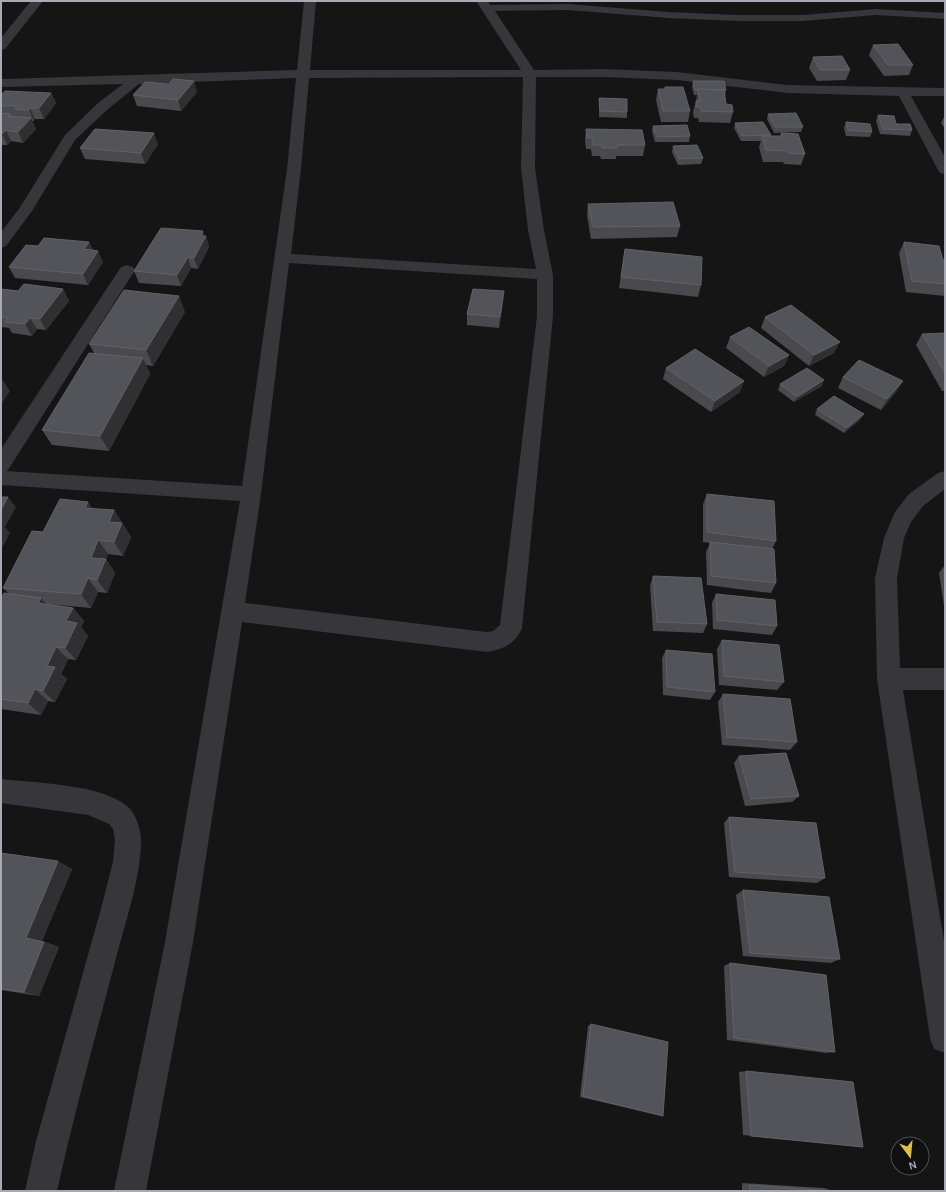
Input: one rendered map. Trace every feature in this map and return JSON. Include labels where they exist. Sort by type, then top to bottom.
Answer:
[{"type":"street","points":[[1,46],[37,1]]},
{"type":"street","points":[[130,1191],[179,942],[251,494],[294,169],[310,1]]},
{"type":"street","points":[[485,4],[568,7],[668,15],[738,18],[815,17],[876,12],[945,16]]},
{"type":"street","points":[[232,611],[487,642],[499,640],[507,635],[511,628],[526,479],[545,316],[545,275],[535,223],[528,168],[529,73],[485,4]]},
{"type":"street","points":[[1,83],[302,74],[529,73],[656,75],[787,89],[945,92]]},
{"type":"street","points":[[1,243],[25,211],[70,138],[103,106],[136,80]]},
{"type":"street","points":[[903,92],[945,170]]},
{"type":"street","points":[[283,258],[545,275]]},
{"type":"street","points":[[1,465],[128,270]]},
{"type":"street","points":[[1,478],[251,494]]},
{"type":"street","points":[[945,478],[916,500],[902,518],[894,538],[886,578],[889,679],[945,1038]]},
{"type":"street","points":[[889,679],[945,679]]},
{"type":"street","points":[[1,791],[88,802],[106,808],[118,815],[125,824],[128,840],[126,862],[116,905],[52,1141],[41,1191]]},
{"type":"building","points":[[898,44],[913,65],[888,65],[873,45]]},
{"type":"building","points":[[842,56],[850,70],[820,70],[813,57]]},
{"type":"building","points":[[173,79],[194,81],[178,100],[133,95],[145,82],[169,84]]},
{"type":"building","points":[[693,81],[724,81],[726,90],[695,90]]},
{"type":"building","points":[[665,87],[683,87],[690,111],[663,111],[658,89],[665,89]]},
{"type":"building","points":[[698,89],[724,90],[726,104],[732,105],[733,112],[701,111],[701,107],[696,107],[696,101],[700,101]]},
{"type":"building","points":[[5,91],[51,93],[39,108],[30,108],[29,110],[15,109],[17,106],[1,106],[1,95]]},
{"type":"building","points":[[599,98],[627,99],[627,112],[600,111]]},
{"type":"building","points":[[1,113],[10,114],[8,116],[31,118],[18,132],[6,130],[1,134]]},
{"type":"building","points":[[796,113],[803,127],[775,127],[768,114]]},
{"type":"building","points":[[878,115],[894,116],[896,124],[910,124],[912,130],[883,129]]},
{"type":"building","points":[[763,122],[771,135],[742,136],[735,123]]},
{"type":"building","points":[[846,122],[870,124],[872,132],[848,130]]},
{"type":"building","points":[[687,125],[690,136],[657,137],[653,126]]},
{"type":"building","points":[[95,129],[154,133],[141,153],[80,148]]},
{"type":"building","points":[[586,129],[642,130],[645,145],[617,145],[617,148],[602,148],[602,145],[593,145],[593,138],[587,138]]},
{"type":"building","points":[[781,133],[798,134],[805,154],[766,150],[762,136],[782,136]]},
{"type":"building","points":[[697,145],[703,158],[679,159],[673,146]]},
{"type":"building","points":[[673,202],[680,226],[593,227],[588,204]]},
{"type":"building","points":[[161,228],[203,231],[201,236],[206,236],[194,258],[188,257],[177,275],[134,271]]},
{"type":"building","points":[[44,238],[89,242],[84,249],[98,251],[83,274],[9,267],[26,245],[38,246]]},
{"type":"building","points":[[904,242],[939,246],[943,260],[945,260],[945,284],[912,281]]},
{"type":"building","points":[[625,249],[702,257],[701,285],[621,277]]},
{"type":"building","points":[[24,284],[63,289],[40,319],[30,318],[25,324],[5,322],[8,318],[1,317],[1,289],[18,291]]},
{"type":"building","points":[[473,289],[504,291],[500,317],[467,314]]},
{"type":"building","points":[[124,290],[179,296],[146,350],[89,344]]},
{"type":"building","points":[[791,305],[840,342],[814,355],[765,317]]},
{"type":"building","points":[[749,327],[789,355],[769,366],[730,337]]},
{"type":"building","points":[[945,333],[945,373],[922,334]]},
{"type":"building","points":[[695,349],[744,381],[715,401],[666,368]]},
{"type":"building","points":[[89,353],[143,358],[100,436],[42,430]]},
{"type":"building","points":[[859,360],[903,381],[887,399],[843,377]]},
{"type":"building","points":[[807,368],[824,380],[797,397],[780,384]]},
{"type":"building","points":[[834,396],[864,414],[847,428],[817,409]]},
{"type":"building","points":[[707,494],[774,501],[776,541],[707,532]]},
{"type":"building","points":[[1,497],[8,497],[1,510]]},
{"type":"building","points":[[60,499],[88,502],[85,508],[114,510],[109,522],[122,523],[114,542],[98,540],[91,558],[106,559],[97,580],[88,578],[81,594],[3,588],[32,531],[43,532]]},
{"type":"building","points":[[710,542],[774,549],[776,583],[711,576]]},
{"type":"building","points":[[653,576],[701,578],[707,624],[657,622]]},
{"type":"building","points":[[4,593],[41,598],[38,603],[73,608],[66,621],[77,623],[65,648],[56,647],[47,666],[55,667],[43,691],[35,689],[28,703],[1,699],[1,599]]},
{"type":"building","points":[[716,594],[775,600],[777,626],[717,620]]},
{"type":"building","points":[[722,640],[779,645],[784,682],[724,676]]},
{"type":"building","points":[[666,650],[712,654],[715,692],[667,687]]},
{"type":"building","points":[[723,694],[790,699],[797,742],[727,737]]},
{"type":"building","points":[[786,753],[799,796],[751,799],[739,756]]},
{"type":"building","points":[[729,817],[816,823],[825,878],[735,872]]},
{"type":"building","points":[[1,853],[58,861],[26,938],[44,942],[24,992],[1,989]]},
{"type":"building","points":[[743,890],[829,897],[840,959],[750,953]]},
{"type":"building","points":[[730,963],[826,975],[835,1052],[734,1038]]},
{"type":"building","points":[[591,1024],[668,1042],[663,1116],[583,1096]]},
{"type":"building","points":[[746,1071],[853,1082],[863,1147],[751,1136]]},
{"type":"building","points":[[749,1185],[833,1191],[750,1191]]}]
